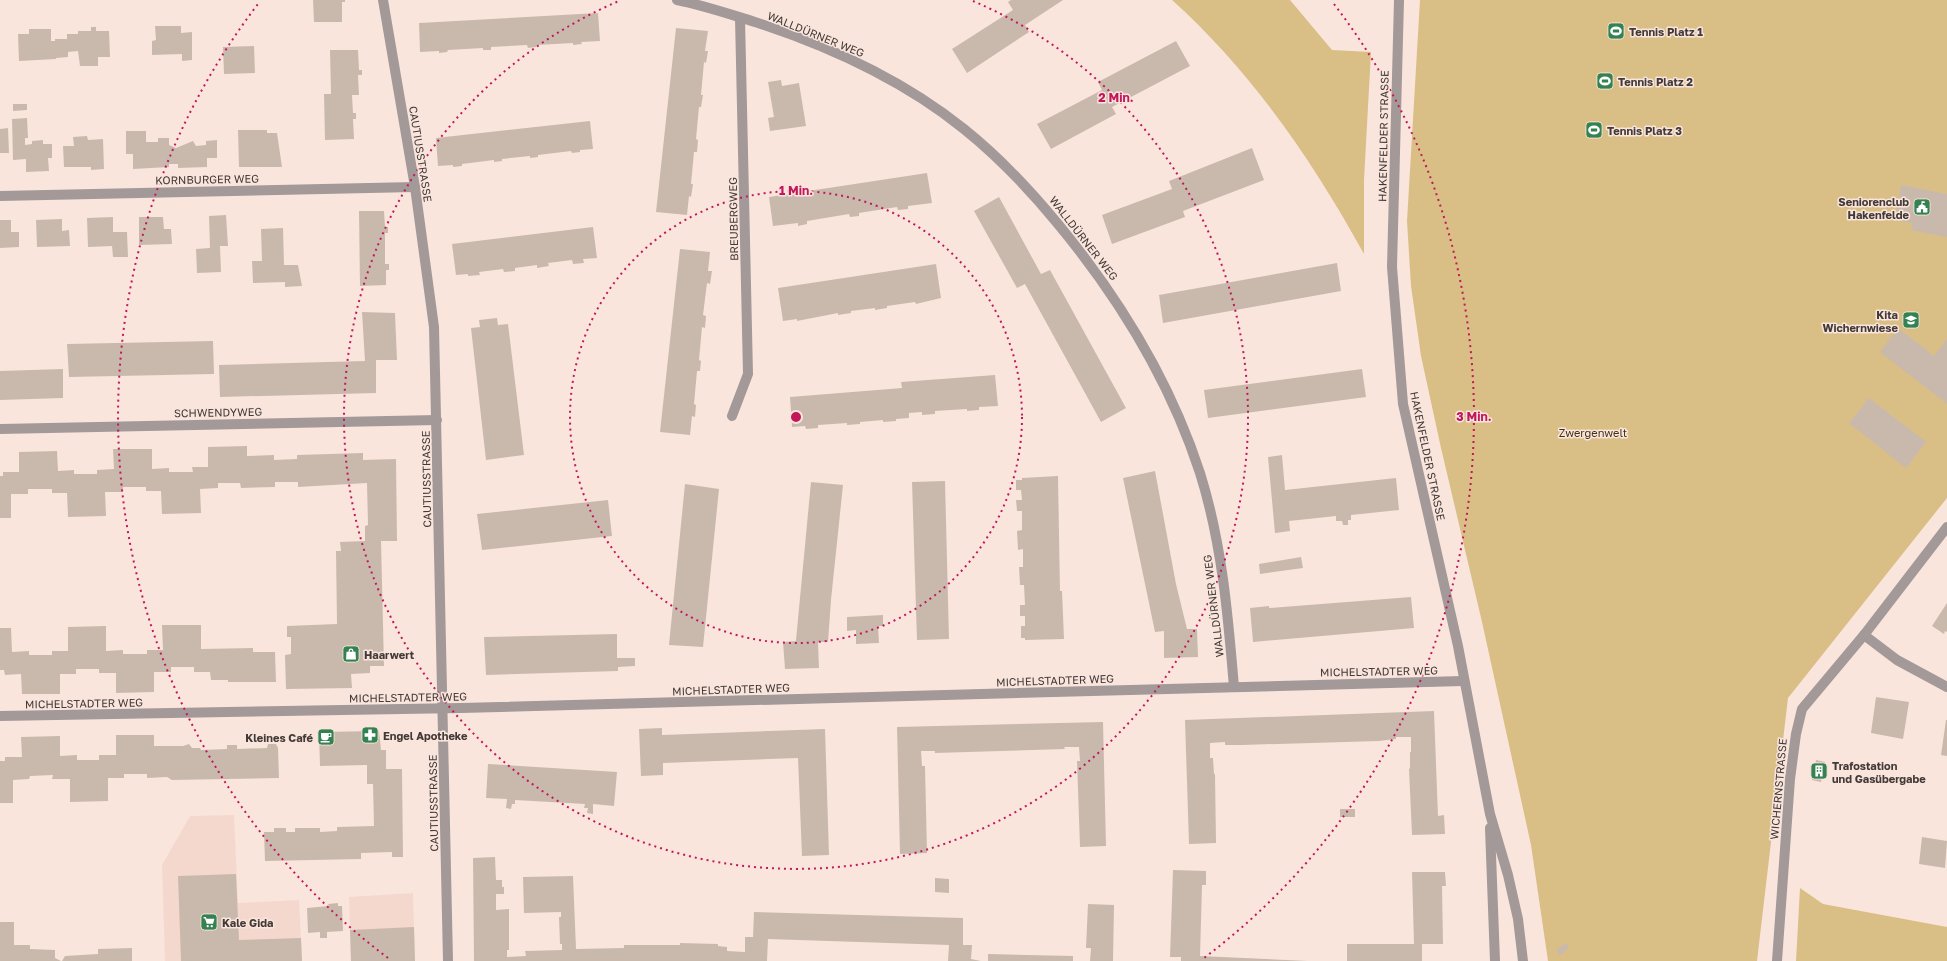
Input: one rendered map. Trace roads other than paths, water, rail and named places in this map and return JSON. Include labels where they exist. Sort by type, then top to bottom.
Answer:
[{"type":"street","name":"CAUTIUSSTRASSE","points":[[383,0],[415,187],[434,327],[448,961]]},
{"type":"street","name":"WALLDÜRNER WEG","points":[[677,0],[796,36],[866,68],[902,87],[941,112],[988,150],[1029,189],[1105,284],[1130,321],[1170,396],[1200,474],[1210,509],[1224,577],[1234,687]]},
{"type":"street","name":"HAKENFELDER STRASSE","points":[[1399,0],[1392,267],[1403,404],[1458,646],[1490,814],[1510,882],[1518,919],[1523,961]]},
{"type":"street","name":"BREUBERGWEG","points":[[732,416],[748,374],[740,18]]},
{"type":"street","name":"KORNBURGER WEG","points":[[0,196],[415,187]]},
{"type":"street","name":"SCHWENDYWEG","points":[[0,429],[437,420]]},
{"type":"street","name":"WICHERNSTRASSE","points":[[1777,961],[1790,779],[1796,734],[1802,710],[1864,635],[1947,527]]},
{"type":"street","points":[[1864,635],[1897,660],[1947,687]]},
{"type":"street","name":"MICHELSTADTER WEG","points":[[0,716],[443,709],[1464,681]]},
{"type":"street","name":"HAKENFELDER STRASSE","points":[[1490,814],[1495,961]]},
{"type":"place","name":"Tennis Platz 1","points":[[1616,31]]},
{"type":"place","name":"Tennis Platz 2","points":[[1605,81]]},
{"type":"place","name":"Tennis Platz 3","points":[[1594,130]]},
{"type":"place","name":"Seniorenclub Hakenfelde","points":[[1922,207]]},
{"type":"place","name":"Kita Wichernwiese","points":[[1911,320]]},
{"type":"place","name":"Haarwert","points":[[351,654]]},
{"type":"place","name":"Engel Apotheke","points":[[370,735]]},
{"type":"place","name":"Kleines Café","points":[[326,737]]},
{"type":"place","name":"Trafostation und Gasübergabe","points":[[1819,771]]},
{"type":"place","name":"Kale Gida","points":[[209,922]]},
{"type":"park label","name":"Zwergenwelt","points":[[1593,432]]}]
